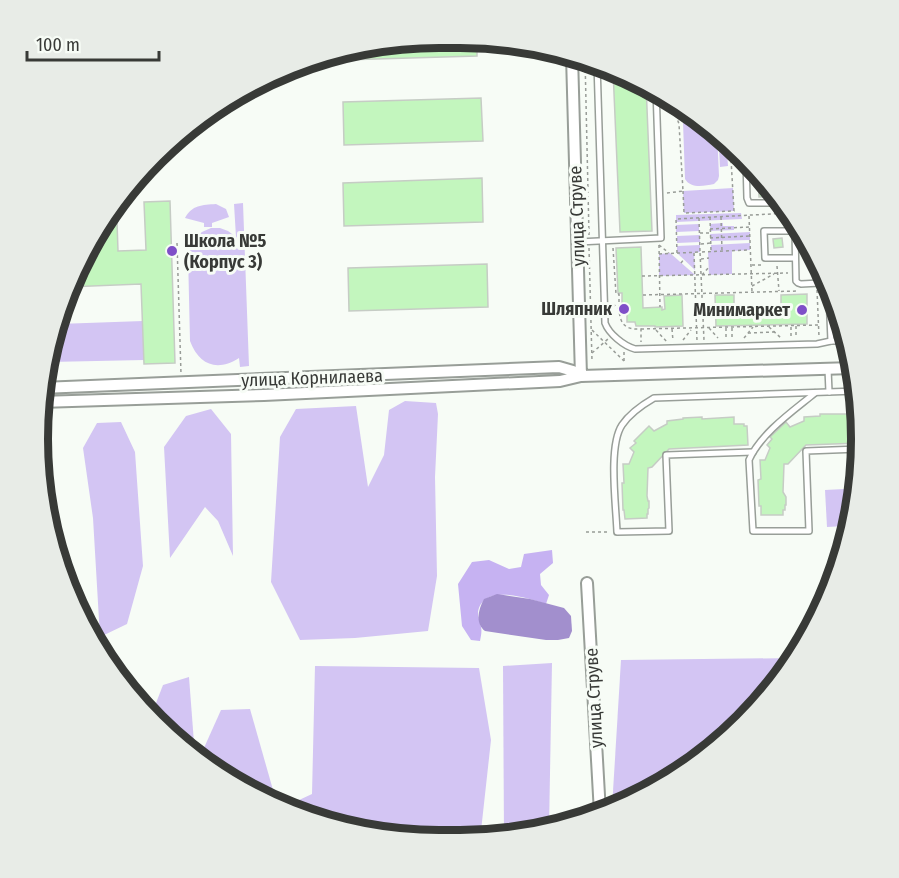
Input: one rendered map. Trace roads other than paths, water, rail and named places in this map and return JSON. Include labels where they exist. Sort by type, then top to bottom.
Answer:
[{"type":"street","name":"улица Струве","points":[[573,65],[583,242],[581,376]]},
{"type":"street","name":"улица Корнилаева","points":[[51,388],[560,368],[573,371],[581,376]]},
{"type":"street","name":"улица Корнилаева","points":[[50,402],[264,395],[560,381],[581,376],[844,368]]},
{"type":"street","name":"улица Струве","points":[[587,583],[599,804]]},
{"type":"lane","points":[[597,73],[606,327],[629,348],[635,349],[819,344],[839,341]]},
{"type":"lane","points":[[583,242],[659,241],[661,238],[657,101]]},
{"type":"lane","points":[[746,173],[749,203],[771,203]]},
{"type":"lane","points":[[791,231],[764,231],[765,258],[795,258]]},
{"type":"lane","points":[[795,238],[796,281],[798,283],[818,283]]},
{"type":"lane","points":[[830,313],[831,341]]},
{"type":"lane","points":[[828,369],[829,392]]},
{"type":"lane","points":[[753,452],[666,455],[669,531],[617,532],[614,452],[616,438],[621,426],[631,414],[654,398],[848,392]]},
{"type":"lane","points":[[815,393],[758,444],[749,460],[753,531],[810,531],[806,451],[851,449]]},
{"type":"place","name":"Школа №5 (Корпус 3)","points":[[172,251]]},
{"type":"place","name":"Шляпник","points":[[624,309]]},
{"type":"place","name":"Минимаркет","points":[[802,310]]}]
